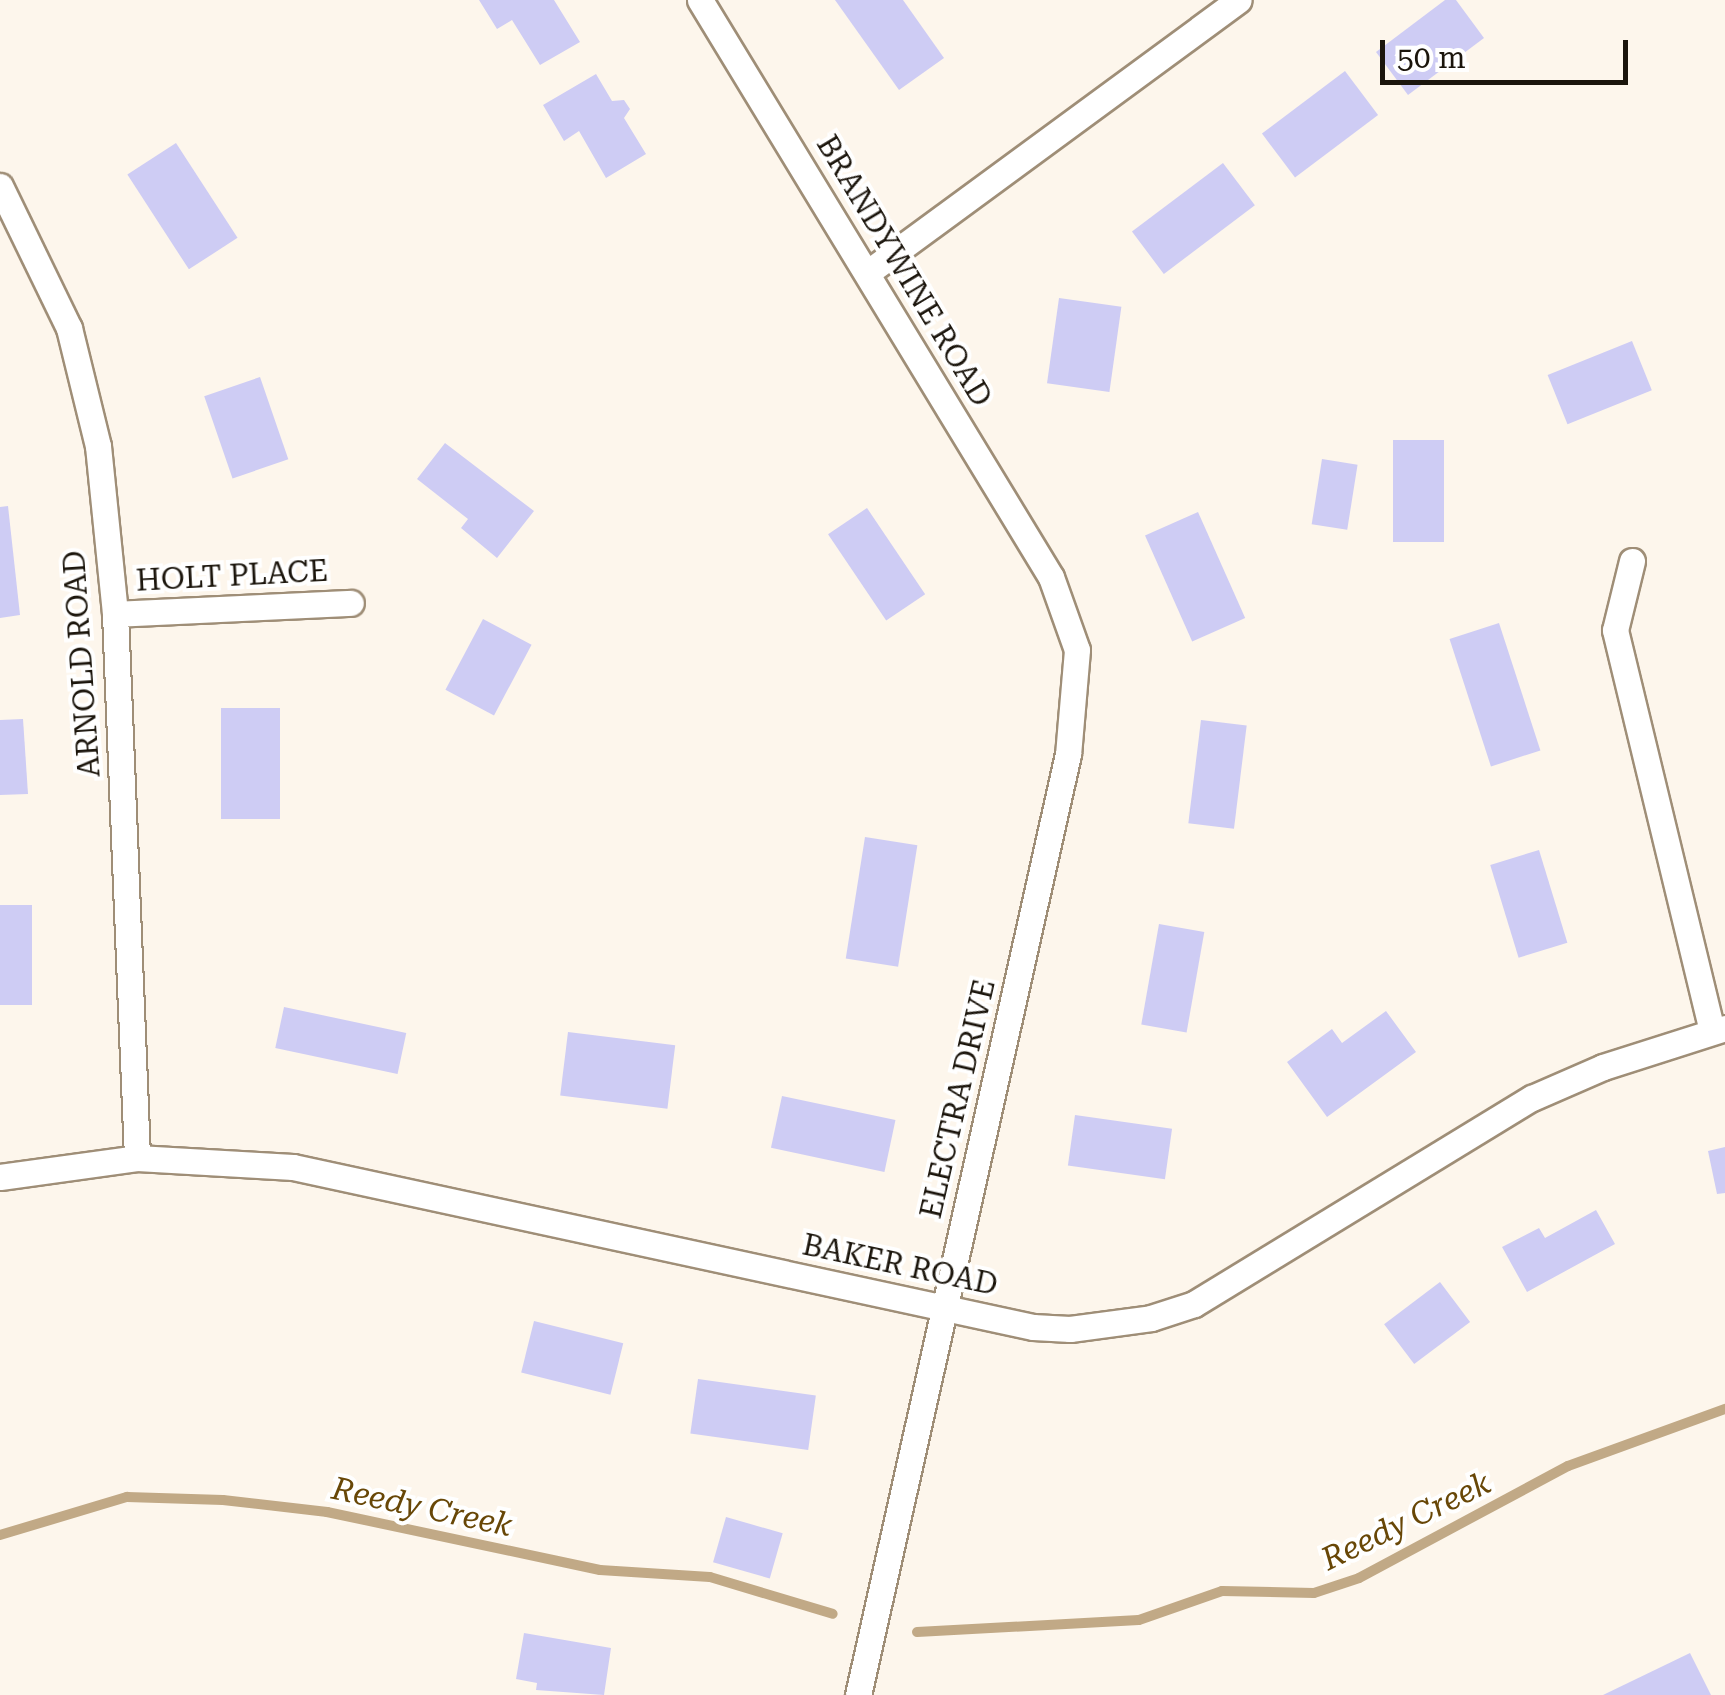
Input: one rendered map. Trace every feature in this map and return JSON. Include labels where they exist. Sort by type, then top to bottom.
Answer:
[{"type":"street","name":"BRANDYWINE ROAD","points":[[700,0],[1051,576]]},
{"type":"street","points":[[867,273],[1239,0]]},
{"type":"street","name":"ARNOLD ROAD","points":[[0,186],[46,274],[85,382],[115,614],[137,1158]]},
{"type":"street","points":[[1632,561],[1614,630],[1719,1029]]},
{"type":"street","name":"ELECTRA DRIVE","points":[[858,1695],[1078,690],[1078,650],[1051,576]]},
{"type":"street","name":"HOLT PLACE","points":[[115,614],[352,603]]},
{"type":"street","name":"BAKER ROAD","points":[[0,1176],[137,1158],[292,1167],[944,1308],[1070,1330],[1151,1318],[1194,1304],[1532,1098],[1719,1029]]},
{"type":"building","points":[[479,0],[554,0],[580,42],[540,65],[512,20],[497,29]]},
{"type":"building","points":[[835,0],[903,0],[944,58],[899,90]]},
{"type":"building","points":[[1445,0],[1456,0],[1484,38],[1408,95],[1376,52]]},
{"type":"building","points":[[1345,71],[1378,115],[1295,178],[1262,134]]},
{"type":"building","points":[[596,74],[612,101],[624,100],[630,109],[624,118],[646,154],[606,178],[579,131],[564,141],[543,105]]},
{"type":"building","points":[[176,143],[238,238],[189,269],[127,175]]},
{"type":"building","points":[[1223,163],[1255,205],[1164,274],[1132,232]]},
{"type":"building","points":[[1059,298],[1121,307],[1109,392],[1047,383]]},
{"type":"building","points":[[1632,341],[1652,390],[1567,424],[1548,375]]},
{"type":"building","points":[[260,377],[288,459],[233,478],[204,396]]},
{"type":"building","points":[[1393,440],[1444,440],[1444,542],[1393,542]]},
{"type":"building","points":[[445,443],[534,511],[497,558],[461,528],[468,519],[417,479]]},
{"type":"building","points":[[1322,459],[1358,465],[1347,530],[1312,524]]},
{"type":"building","points":[[8,506],[20,615],[0,618],[0,507]]},
{"type":"building","points":[[867,508],[925,594],[886,621],[828,534]]},
{"type":"building","points":[[1198,512],[1245,618],[1192,642],[1145,536]]},
{"type":"building","points":[[483,619],[532,645],[494,715],[445,690]]},
{"type":"building","points":[[1499,623],[1540,750],[1491,767],[1450,639]]},
{"type":"building","points":[[221,708],[280,708],[280,819],[221,819]]},
{"type":"building","points":[[23,719],[28,794],[0,795],[0,720]]},
{"type":"building","points":[[1201,720],[1247,726],[1234,829],[1188,823]]},
{"type":"building","points":[[865,837],[917,845],[898,967],[846,958]]},
{"type":"building","points":[[1539,850],[1567,943],[1519,958],[1490,865]]},
{"type":"building","points":[[0,905],[32,905],[32,1005],[0,1005]]},
{"type":"building","points":[[1159,924],[1204,932],[1187,1032],[1141,1024]]},
{"type":"building","points":[[284,1007],[406,1033],[398,1074],[275,1048]]},
{"type":"building","points":[[1386,1011],[1416,1052],[1327,1117],[1287,1062],[1332,1029],[1342,1043]]},
{"type":"building","points":[[568,1032],[675,1045],[667,1109],[560,1096]]},
{"type":"building","points":[[782,1096],[895,1120],[884,1172],[771,1148]]},
{"type":"building","points":[[1075,1115],[1172,1129],[1165,1179],[1068,1166]]},
{"type":"building","points":[[1725,1147],[1725,1193],[1717,1194],[1708,1151]]},
{"type":"building","points":[[1596,1210],[1615,1244],[1527,1292],[1502,1247],[1539,1228],[1545,1238]]},
{"type":"building","points":[[1440,1282],[1470,1322],[1414,1364],[1384,1324]]},
{"type":"building","points":[[534,1321],[623,1343],[610,1395],[521,1372]]},
{"type":"building","points":[[698,1379],[816,1396],[808,1450],[690,1433]]},
{"type":"building","points":[[726,1517],[783,1533],[770,1578],[713,1562]]},
{"type":"building","points":[[524,1633],[611,1648],[604,1695],[536,1690],[537,1683],[516,1679]]},
{"type":"building","points":[[1690,1653],[1711,1695],[1603,1695]]},
{"type":"waterway","name":"Reedy Creek","points":[[917,1632],[1139,1620],[1222,1591],[1314,1593],[1359,1578],[1568,1466],[1725,1409]]},
{"type":"waterway","name":"Reedy Creek","points":[[0,1535],[127,1497],[223,1500],[327,1512],[600,1570],[710,1577],[833,1614]]}]
